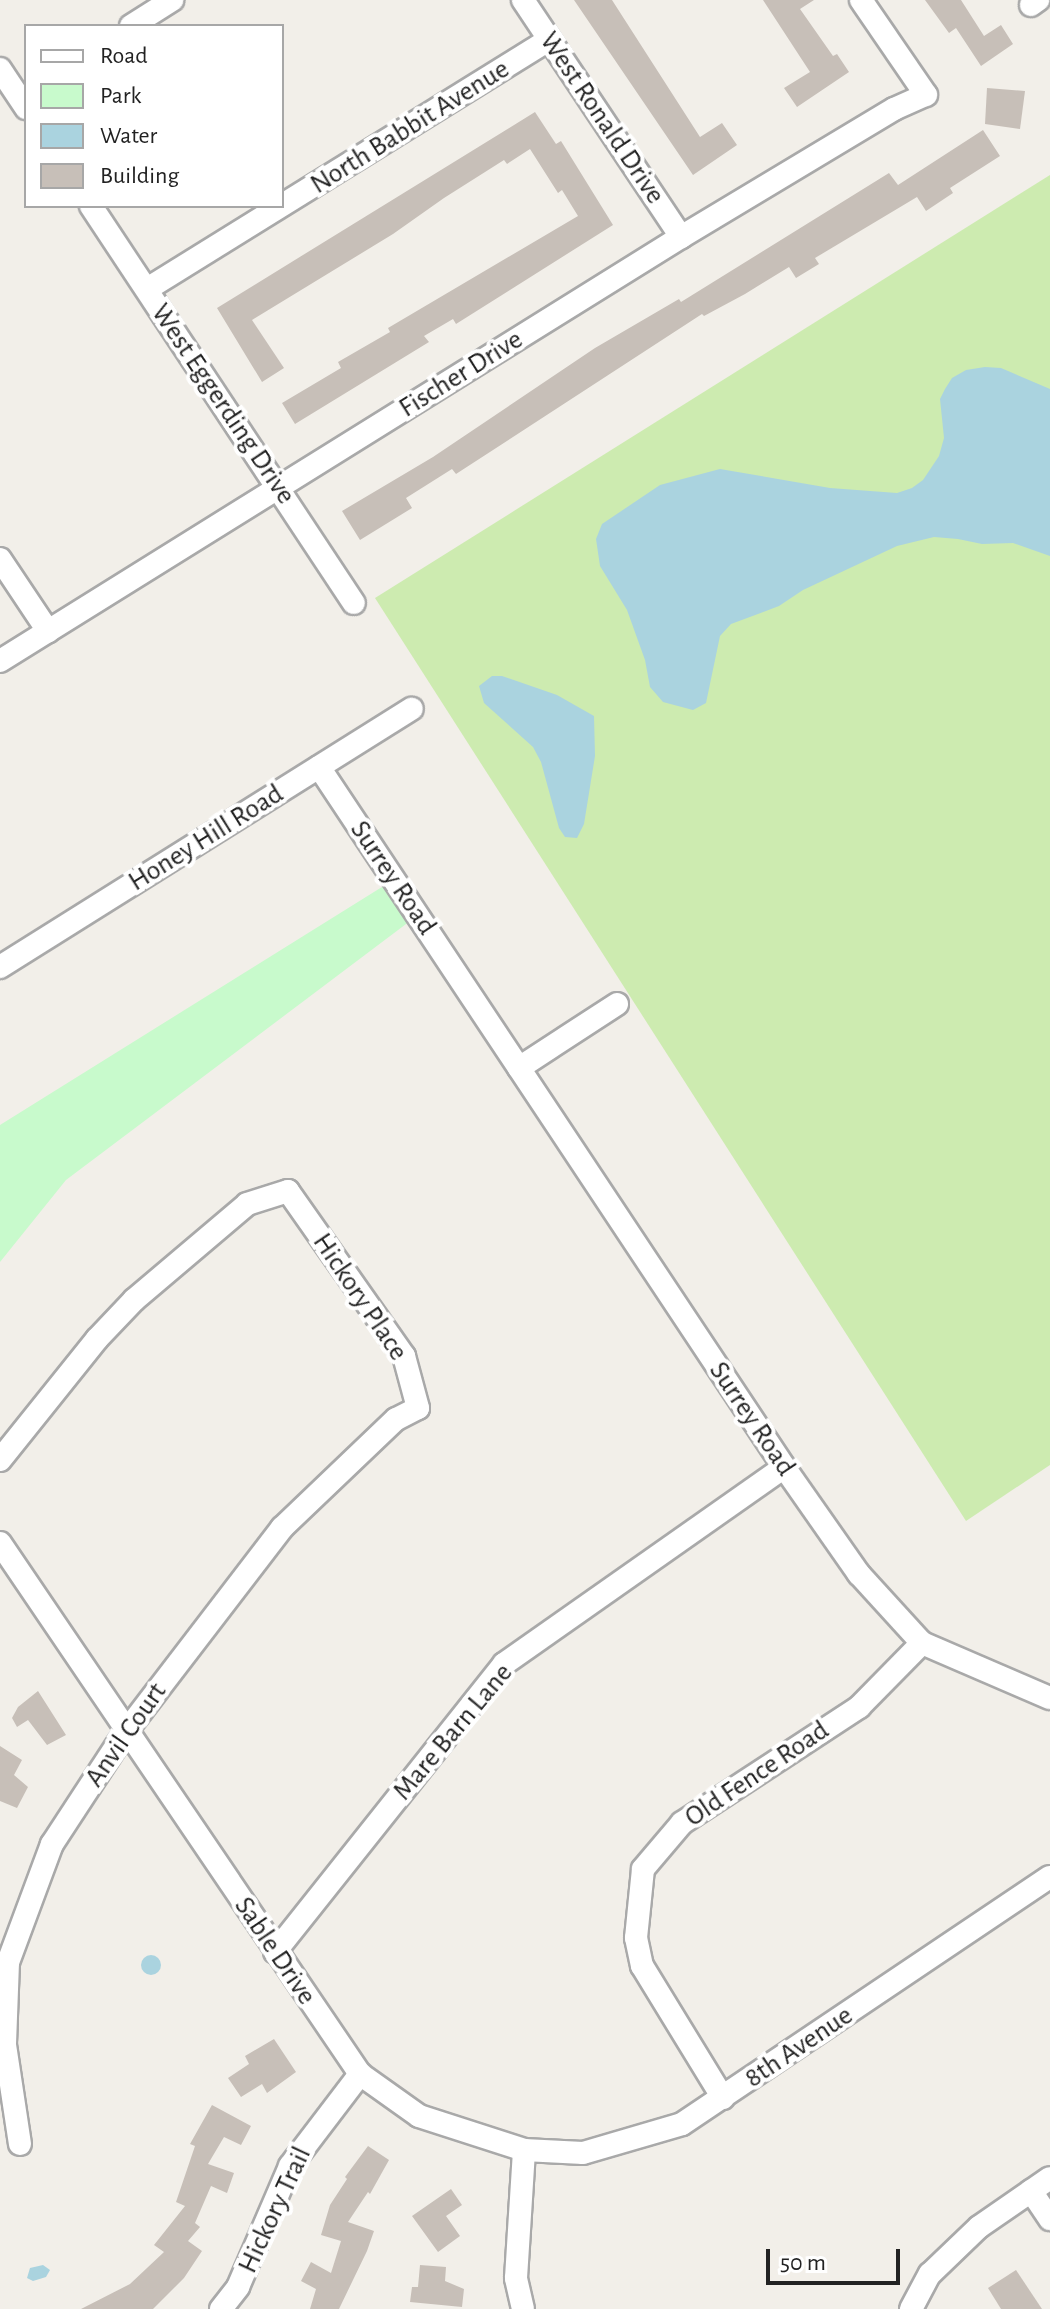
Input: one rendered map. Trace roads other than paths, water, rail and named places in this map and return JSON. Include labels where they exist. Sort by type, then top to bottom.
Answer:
[{"type":"street","points":[[134,24],[172,0]]},
{"type":"street","name":"West Ronald Drive","points":[[523,0],[681,237]]},
{"type":"street","name":"Fischer Drive","points":[[0,661],[681,237],[894,109],[926,95],[861,0]]},
{"type":"street","name":"North Babbit Avenue","points":[[284,204],[549,40]]},
{"type":"street","points":[[0,69],[24,99]]},
{"type":"street","name":"West Eggerding Drive","points":[[92,208],[354,603]]},
{"type":"street","name":"North Babbit Avenue","points":[[147,289],[278,208]]},
{"type":"street","points":[[0,559],[48,631]]},
{"type":"street","name":"Honey Hill Road","points":[[0,967],[412,709]]},
{"type":"street","name":"Surrey Road","points":[[319,767],[784,1467],[859,1574],[922,1643],[1050,1698]]},
{"type":"street","points":[[519,1068],[617,1004]]},
{"type":"street","name":"Hickory Place","points":[[0,1460],[97,1339],[134,1300],[247,1204],[288,1191],[404,1356],[418,1408]]},
{"type":"street","name":"Anvil Court","points":[[20,2144],[5,2045],[8,1962],[52,1844],[126,1731],[303,1505],[396,1419],[418,1408]]},
{"type":"street","name":"Mare Barn Lane","points":[[275,1952],[504,1664],[784,1467]]},
{"type":"street","name":"Sable Drive","points":[[0,1543],[360,2074],[419,2116],[524,2150]]},
{"type":"street","name":"Old Fence Road","points":[[723,2098],[642,1966],[636,1938],[643,1869],[682,1823],[859,1707],[922,1643]]},
{"type":"street","name":"8th Avenue","points":[[524,2150],[583,2153],[606,2149],[682,2124],[1050,1877]]},
{"type":"street","name":"Hickory Trail","points":[[221,2309],[238,2287],[290,2166],[360,2074]]},
{"type":"street","points":[[523,2309],[516,2278],[524,2150]]},
{"type":"street","points":[[911,2309],[930,2274],[979,2227],[1050,2178]]},
{"type":"street","points":[[1031,2191],[1050,2219]]},
{"type":"water","points":[[1001,368],[1050,389],[1050,556],[1013,543],[982,544],[934,537],[897,546],[803,590],[779,606],[731,624],[720,636],[706,703],[693,710],[663,702],[650,687],[645,660],[627,610],[600,566],[596,539],[602,524],[660,485],[720,469],[830,488],[897,493],[912,488],[923,480],[939,456],[944,438],[940,399],[945,389],[952,378],[966,370]]},
{"type":"water","points":[[492,676],[502,676],[557,695],[594,716],[595,756],[584,824],[577,838],[565,837],[559,828],[541,762],[533,747],[484,703],[479,686]]},
{"type":"water","points":[[151,1955],[158,1958],[161,1965],[158,1972],[151,1975],[144,1972],[141,1965],[144,1958]]},
{"type":"water","points":[[43,2265],[50,2270],[46,2277],[33,2281],[27,2278],[30,2268]]}]
